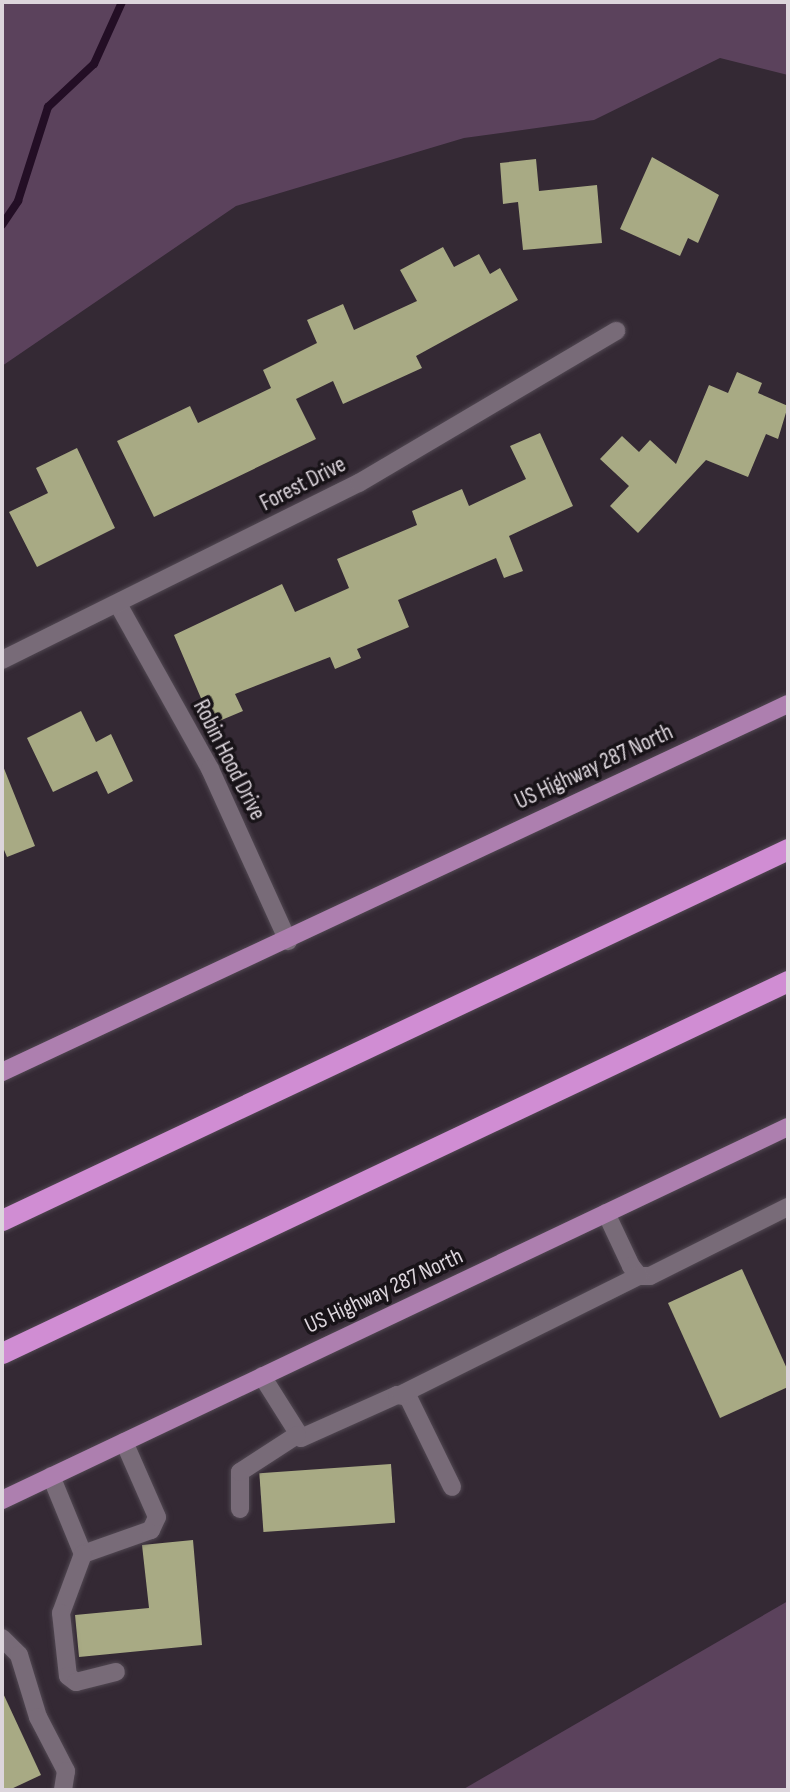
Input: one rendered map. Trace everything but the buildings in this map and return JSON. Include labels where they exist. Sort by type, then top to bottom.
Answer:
[{"type":"highway","points":[[2,1220],[788,849]]},
{"type":"highway","points":[[2,1353],[788,981]]},
{"type":"main road","name":"US Highway 287 North","points":[[2,1072],[288,941],[788,704]]},
{"type":"main road","name":"US Highway 287 North","points":[[2,1500],[788,1127]]},
{"type":"street","name":"Forest Drive","points":[[2,660],[119,606],[359,483],[616,331]]},
{"type":"street","name":"Robin Hood Drive","points":[[119,606],[210,769],[288,941]]},
{"type":"street","points":[[240,1509],[240,1472],[297,1435],[309,1437],[402,1394],[639,1276],[788,1206]]},
{"type":"street","points":[[606,1213],[639,1276]]},
{"type":"street","points":[[262,1376],[297,1435]]},
{"type":"street","points":[[402,1394],[452,1487]]},
{"type":"street","points":[[83,1554],[157,1523],[124,1442]]},
{"type":"street","points":[[51,1476],[83,1554],[61,1613],[68,1676],[76,1682],[116,1672]]},
{"type":"street","points":[[2,1638],[19,1655],[38,1717],[66,1770],[63,1790]]},
{"type":"shaded area","points":[[2,2],[788,2],[788,75],[720,58],[594,120],[464,138],[236,206],[2,366]]},
{"type":"shaded area","points":[[788,1601],[788,1790],[462,1790]]},
{"type":"waterway","points":[[2,225],[18,201],[48,107],[94,64],[122,2]]}]
